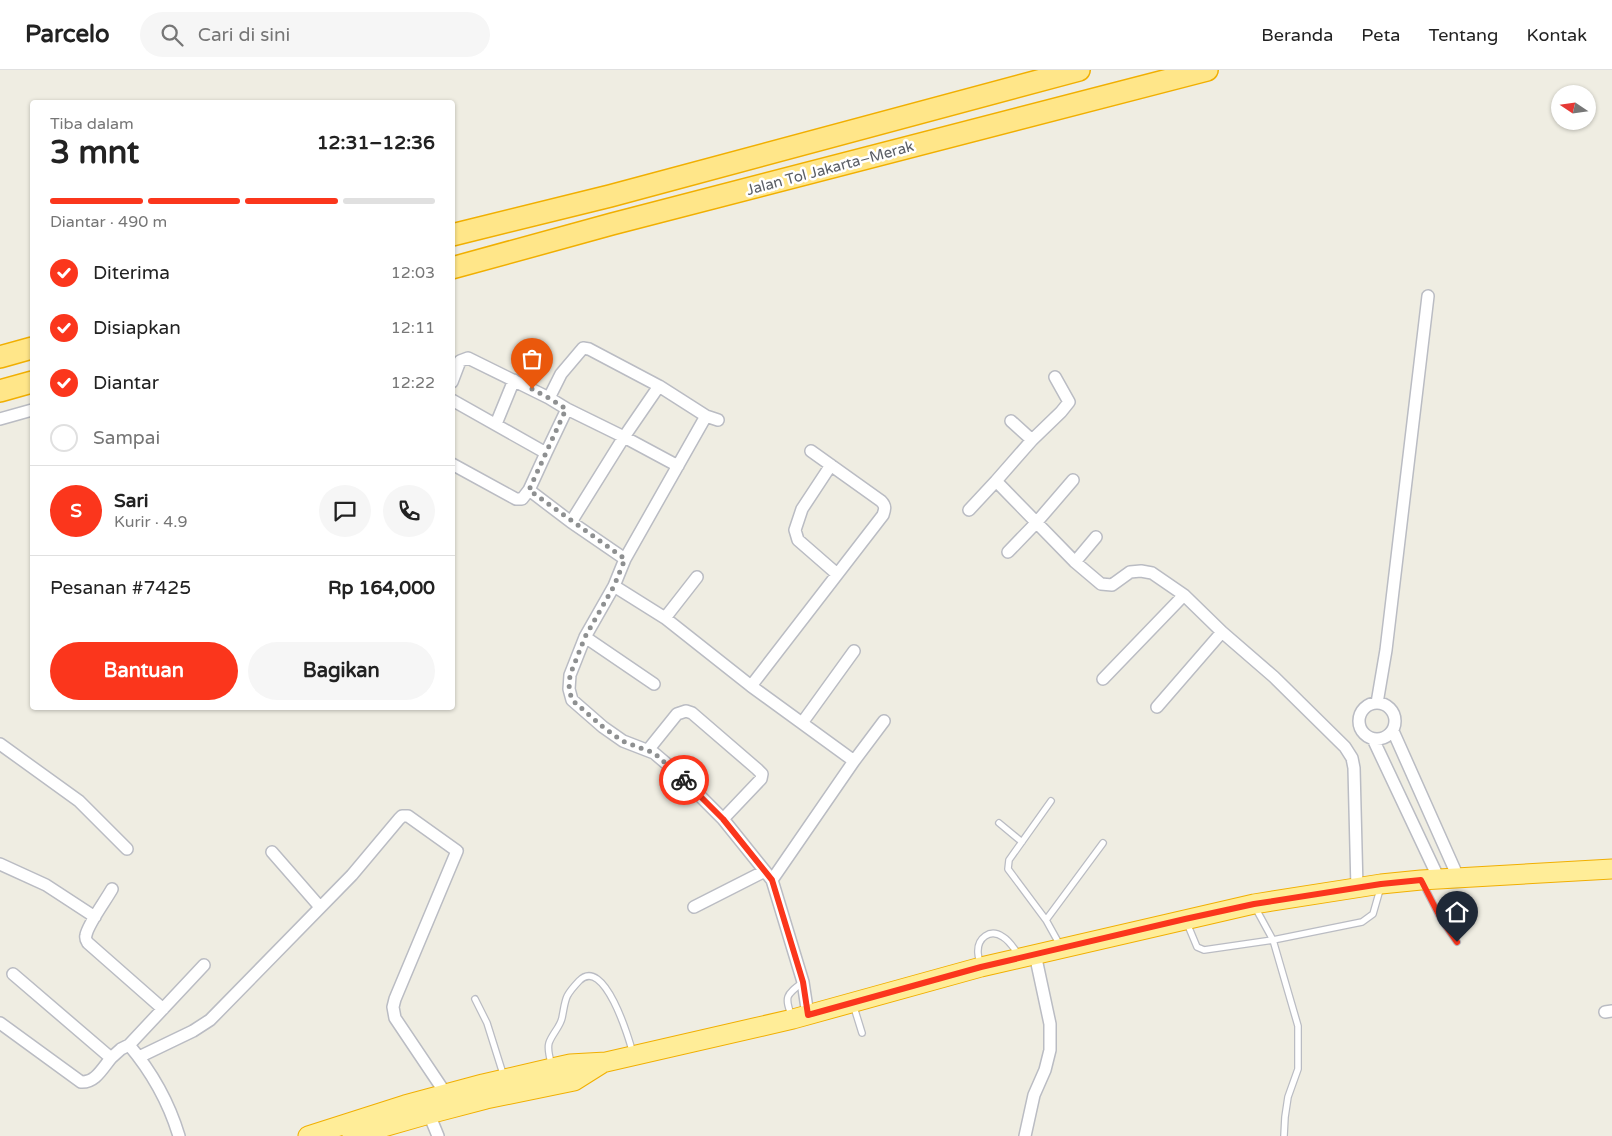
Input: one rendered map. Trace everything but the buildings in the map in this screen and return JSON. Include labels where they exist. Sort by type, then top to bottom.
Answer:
[{"type":"highway","name":"Jalan Tol Jakarta–Merak","points":[[455,234],[620,193],[1079,70]]},
{"type":"highway","name":"Jalan Tol Jakarta–Merak","points":[[455,267],[612,224],[1207,70]]},
{"type":"highway","points":[[0,357],[30,349]]},
{"type":"highway","points":[[0,390],[30,382]]},
{"type":"highway","points":[[308,1136],[404,1105],[505,1079],[570,1064],[606,1062],[801,1017],[981,967],[1254,904],[1381,884],[1430,879],[1612,869]]},
{"type":"highway","points":[[352,1136],[496,1097],[574,1081],[606,1062]]},
{"type":"street","points":[[1377,703],[1386,650],[1428,296]]},
{"type":"street","points":[[549,398],[561,374],[583,348],[596,352],[659,386],[706,416],[718,420]]},
{"type":"street","points":[[455,374],[460,361],[468,358],[678,466]]},
{"type":"street","points":[[969,510],[1032,440],[1066,407],[1069,402],[1055,377]]},
{"type":"street","points":[[496,424],[514,380]]},
{"type":"street","points":[[571,522],[624,437],[659,386]]},
{"type":"street","points":[[455,402],[546,452]]},
{"type":"street","points":[[455,466],[516,499],[522,499],[529,490],[566,409]]},
{"type":"street","points":[[0,420],[30,412]]},
{"type":"street","points":[[706,416],[625,559],[614,586],[585,637],[570,675],[569,689],[572,700],[603,727],[622,741],[654,753],[674,770],[723,819],[769,876],[803,982],[801,1017]]},
{"type":"street","points":[[1011,421],[1032,440]]},
{"type":"street","points":[[751,686],[883,515],[885,508],[881,501],[811,451]]},
{"type":"street","points":[[832,465],[802,509],[795,530],[798,540],[837,574]]},
{"type":"street","points":[[1008,552],[1073,480]]},
{"type":"street","points":[[996,481],[1075,562],[1101,584],[1112,585],[1130,572],[1142,571],[1152,573],[1184,595],[1222,632],[1274,677],[1346,747],[1352,758],[1355,783],[1357,888]]},
{"type":"street","points":[[529,490],[625,559]]},
{"type":"street","points":[[1075,562],[1096,537]]},
{"type":"street","points":[[665,618],[697,577]]},
{"type":"street","points":[[614,586],[665,618],[751,686],[854,761]]},
{"type":"street","points":[[1103,679],[1184,595]]},
{"type":"street","points":[[1157,707],[1222,632]]},
{"type":"street","points":[[585,637],[654,684]]},
{"type":"street","points":[[802,723],[854,651]]},
{"type":"street","points":[[1373,739],[1384,738],[1392,731],[1396,719],[1389,707],[1377,703],[1365,708],[1359,719],[1362,732],[1373,739],[1430,879]]},
{"type":"street","points":[[648,750],[677,714],[686,711],[692,713],[758,769],[762,774],[761,779],[723,819]]},
{"type":"street","points":[[694,907],[769,876],[884,721]]},
{"type":"street","points":[[1392,731],[1458,877]]},
{"type":"street","points":[[0,744],[79,801],[127,849]]},
{"type":"street","points":[[139,1057],[193,1031],[210,1020],[352,875],[402,816],[408,816],[457,851],[393,1008],[395,1018],[446,1094]]},
{"type":"street","points":[[272,852],[320,907]]},
{"type":"street","points":[[0,864],[46,885],[95,917]]},
{"type":"street","points":[[112,889],[86,934],[88,943],[163,1009]]},
{"type":"street","points":[[1025,1136],[1034,1094],[1045,1070],[1050,1050],[1050,1024],[1028,956]]},
{"type":"street","points":[[0,1023],[81,1082],[88,1083],[111,1058],[129,1045],[204,965]]},
{"type":"street","points":[[14,974],[111,1058]]},
{"type":"street","points":[[129,1045],[139,1057],[161,1092],[180,1136]]},
{"type":"street","points":[[429,1114],[438,1136]]},
{"type":"lane","points":[[1051,801],[1009,860],[1008,869],[1046,920],[1061,948]]},
{"type":"lane","points":[[999,823],[1022,842]]},
{"type":"lane","points":[[1046,920],[1103,843]]},
{"type":"lane","points":[[1430,879],[1441,919],[1457,942]]},
{"type":"lane","points":[[1185,919],[1196,947],[1204,950],[1273,940],[1362,922],[1373,914],[1381,884]]},
{"type":"lane","points":[[1254,904],[1273,940],[1298,1026],[1298,1069],[1288,1097],[1284,1136]]},
{"type":"lane","points":[[981,967],[978,946],[982,937],[988,934],[996,933],[1028,956]]},
{"type":"lane","points":[[552,1068],[549,1043],[562,1020],[563,1005],[568,992],[582,978],[588,975],[595,976],[602,983],[616,1006],[626,1030],[633,1055]]},
{"type":"lane","points":[[801,1017],[787,1003],[787,998],[790,992],[803,982]]},
{"type":"lane","points":[[475,999],[488,1023],[505,1079]]},
{"type":"lane","points":[[853,1003],[862,1033]]},
{"type":"way so far","points":[[532,389],[566,409],[529,490],[625,559],[614,586],[585,637],[570,675],[569,689],[572,700],[622,741],[654,753],[684,780]]},
{"type":"route","points":[[684,780],[723,819],[772,880],[803,982],[808,1015],[981,967],[1185,919],[1254,904],[1381,884],[1421,880],[1441,919],[1457,942]]}]
